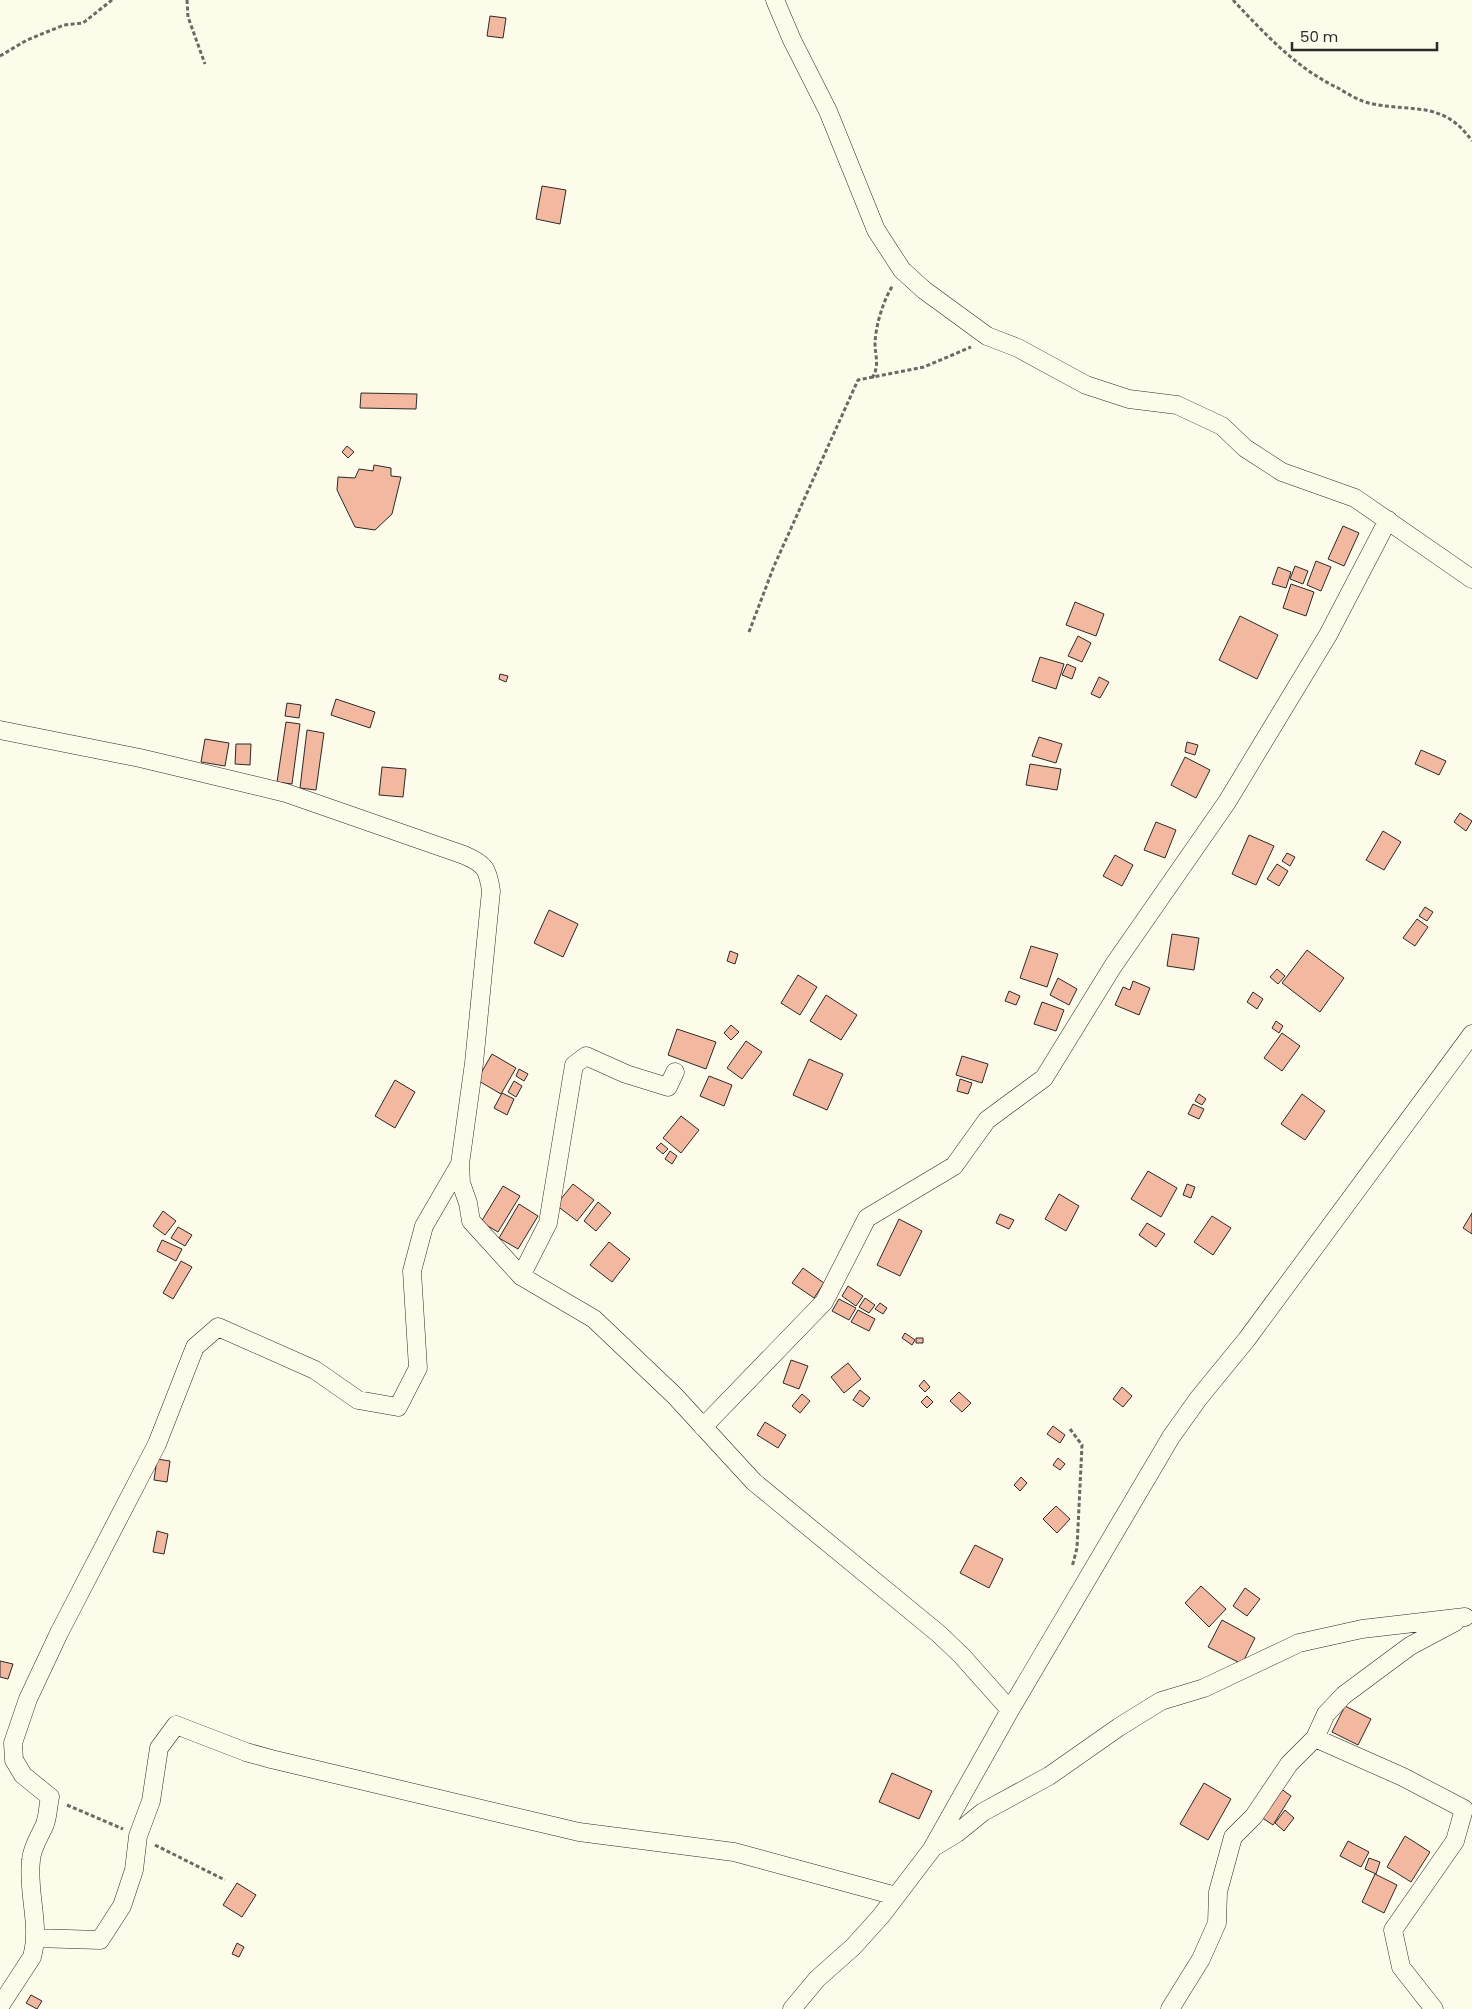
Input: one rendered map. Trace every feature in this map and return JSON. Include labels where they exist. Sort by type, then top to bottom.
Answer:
[{"type":"street","points":[[775,0],[792,40],[828,111],[876,230],[902,270],[959,316],[995,339],[1018,348],[1086,385],[1129,400],[1177,405],[1222,426],[1245,448],[1282,472],[1354,498],[1472,579]]},
{"type":"street","points":[[703,1427],[824,1302],[867,1218],[954,1166],[987,1120],[1044,1078],[1113,966],[1227,802],[1328,635],[1388,520]]},
{"type":"street","points":[[0,730],[140,758],[286,793],[481,862],[488,874],[491,891],[474,1063],[460,1164],[460,1183],[468,1203],[471,1221],[521,1276],[594,1319],[654,1376],[754,1482],[939,1634],[962,1656],[1010,1710]]},
{"type":"street","points":[[792,2009],[817,1979],[858,1940],[896,1896],[932,1849],[1010,1710],[1171,1437],[1192,1406],[1247,1339],[1472,1034]]},
{"type":"street","points":[[521,1276],[548,1224],[574,1065],[586,1056],[619,1071],[668,1087],[675,1072]]},
{"type":"street","points":[[0,2006],[32,1957],[35,1938],[31,1860],[34,1845],[45,1823],[50,1797],[23,1775],[14,1760],[13,1743],[28,1699],[55,1641],[157,1444],[195,1347],[218,1328],[316,1370],[358,1400],[398,1407],[418,1368],[412,1271],[424,1226],[460,1164]]},
{"type":"street","points":[[932,1849],[957,1833],[983,1812],[1049,1776],[1119,1727],[1162,1702],[1204,1688],[1300,1643],[1362,1629],[1468,1614]]},
{"type":"street","points":[[1170,2009],[1201,1959],[1217,1923],[1218,1892],[1233,1837],[1254,1816],[1289,1764],[1316,1738],[1326,1714],[1344,1695],[1410,1646],[1468,1614]]},
{"type":"street","points":[[35,1938],[100,1940],[122,1906],[134,1870],[138,1836],[151,1801],[159,1748],[176,1725],[246,1752],[270,1759],[579,1832],[734,1852],[896,1896]]},
{"type":"street","points":[[1316,1738],[1404,1777],[1464,1809],[1455,1841],[1393,1930],[1401,1967],[1434,2009]]},
{"type":"path","points":[[0,56],[27,40],[64,25],[83,23],[112,0]]},
{"type":"path","points":[[187,0],[188,17],[205,64]]},
{"type":"path","points":[[1233,0],[1258,27],[1309,74],[1372,104],[1432,110],[1452,119],[1472,141]]},
{"type":"path","points":[[872,378],[878,369],[875,342],[884,300],[902,270]]},
{"type":"path","points":[[749,632],[774,566],[858,380],[924,367],[960,351],[995,339]]},
{"type":"path","points":[[1070,1429],[1082,1445],[1077,1548],[1072,1570],[1080,1590]]},
{"type":"building","points":[[490,16],[506,18],[503,38],[487,36]]},
{"type":"building","points":[[542,186],[566,190],[560,224],[536,219]]},
{"type":"building","points":[[361,393],[417,394],[416,409],[360,408]]},
{"type":"building","points":[[347,446],[354,452],[348,458],[342,452]]},
{"type":"building","points":[[374,465],[391,468],[391,476],[401,477],[392,514],[375,530],[355,527],[337,490],[338,477],[355,478],[359,469],[373,471]]},
{"type":"building","points":[[1343,526],[1359,533],[1344,566],[1328,559]]},
{"type":"building","points":[[1316,561],[1331,567],[1321,591],[1307,585]]},
{"type":"building","points":[[1295,566],[1308,571],[1303,584],[1290,579]]},
{"type":"building","points":[[1278,567],[1291,572],[1286,588],[1272,584]]},
{"type":"building","points":[[1291,584],[1314,592],[1306,616],[1283,608]]},
{"type":"building","points":[[1075,602],[1104,614],[1096,636],[1066,625]]},
{"type":"building","points":[[1240,616],[1278,635],[1257,679],[1219,660]]},
{"type":"building","points":[[1078,636],[1091,643],[1082,662],[1068,656]]},
{"type":"building","points":[[1040,657],[1064,664],[1056,689],[1032,681]]},
{"type":"building","points":[[1067,664],[1076,668],[1072,679],[1062,675]]},
{"type":"building","points":[[500,674],[508,676],[506,682],[499,679]]},
{"type":"building","points":[[1099,677],[1109,682],[1100,698],[1091,694]]},
{"type":"building","points":[[336,699],[375,712],[370,728],[331,715]]},
{"type":"building","points":[[287,703],[301,705],[299,718],[285,716]]},
{"type":"building","points":[[286,722],[300,724],[292,784],[277,782]]},
{"type":"building","points":[[307,730],[324,733],[316,790],[300,788]]},
{"type":"building","points":[[1039,737],[1062,744],[1056,763],[1032,756]]},
{"type":"building","points":[[205,739],[229,743],[225,766],[201,762]]},
{"type":"building","points":[[1187,742],[1198,745],[1195,755],[1185,752]]},
{"type":"building","points":[[236,744],[251,744],[250,765],[235,764]]},
{"type":"building","points":[[1421,750],[1446,761],[1439,775],[1415,764]]},
{"type":"building","points":[[1185,757],[1210,770],[1196,798],[1171,785]]},
{"type":"building","points":[[1030,764],[1061,769],[1057,790],[1026,785]]},
{"type":"building","points":[[382,767],[406,769],[403,797],[379,795]]},
{"type":"building","points":[[1460,813],[1472,821],[1466,831],[1454,822]]},
{"type":"building","points":[[1156,822],[1176,830],[1165,858],[1144,850]]},
{"type":"building","points":[[1383,831],[1401,842],[1384,870],[1366,860]]},
{"type":"building","points":[[1249,835],[1274,846],[1256,885],[1232,874]]},
{"type":"building","points":[[1287,853],[1295,857],[1290,866],[1282,861]]},
{"type":"building","points":[[1115,855],[1133,865],[1122,886],[1103,876]]},
{"type":"building","points":[[1277,864],[1288,871],[1279,886],[1267,879]]},
{"type":"building","points":[[1425,907],[1433,912],[1427,921],[1419,916]]},
{"type":"building","points":[[549,910],[578,924],[563,957],[534,943]]},
{"type":"building","points":[[1417,919],[1428,927],[1415,946],[1403,938]]},
{"type":"building","points":[[1172,934],[1199,938],[1194,970],[1167,966]]},
{"type":"building","points":[[1031,946],[1058,954],[1047,987],[1020,978]]},
{"type":"building","points":[[1307,950],[1344,978],[1320,1012],[1282,983]]},
{"type":"building","points":[[730,951],[738,954],[735,964],[727,961]]},
{"type":"building","points":[[1277,969],[1285,976],[1278,984],[1270,977]]},
{"type":"building","points":[[798,975],[817,987],[800,1015],[781,1003]]},
{"type":"building","points":[[1058,978],[1077,989],[1069,1005],[1050,995]]},
{"type":"building","points":[[1133,981],[1150,988],[1139,1015],[1115,1005],[1123,987],[1130,990]]},
{"type":"building","points":[[1009,991],[1020,996],[1016,1005],[1005,1001]]},
{"type":"building","points":[[1253,992],[1263,999],[1257,1009],[1247,1002]]},
{"type":"building","points":[[826,995],[857,1015],[841,1040],[810,1021]]},
{"type":"building","points":[[1042,1002],[1064,1010],[1056,1031],[1034,1024]]},
{"type":"building","points":[[1276,1021],[1283,1026],[1279,1033],[1272,1028]]},
{"type":"building","points":[[731,1025],[739,1032],[731,1040],[724,1033]]},
{"type":"building","points":[[677,1029],[716,1042],[706,1069],[668,1055]]},
{"type":"building","points":[[1282,1033],[1300,1046],[1282,1071],[1264,1058]]},
{"type":"building","points":[[746,1041],[762,1052],[742,1079],[727,1068]]},
{"type":"building","points":[[492,1054],[516,1068],[501,1094],[477,1080]]},
{"type":"building","points":[[962,1056],[988,1064],[982,1083],[956,1075]]},
{"type":"building","points":[[809,1059],[843,1074],[827,1110],[793,1095]]},
{"type":"building","points":[[519,1069],[528,1074],[524,1081],[516,1076]]},
{"type":"building","points":[[709,1076],[732,1085],[724,1106],[700,1096]]},
{"type":"building","points":[[960,1079],[972,1083],[968,1094],[957,1091]]},
{"type":"building","points":[[395,1080],[415,1092],[395,1128],[375,1116]]},
{"type":"building","points":[[514,1081],[522,1086],[516,1097],[508,1092]]},
{"type":"building","points":[[502,1093],[514,1099],[507,1115],[494,1108]]},
{"type":"building","points":[[1199,1094],[1206,1099],[1202,1105],[1195,1101]]},
{"type":"building","points":[[1302,1094],[1325,1111],[1305,1140],[1281,1124]]},
{"type":"building","points":[[1193,1104],[1204,1109],[1199,1119],[1188,1114]]},
{"type":"building","points":[[681,1116],[699,1130],[681,1153],[663,1138]]},
{"type":"building","points":[[661,1143],[668,1149],[663,1154],[656,1148]]},
{"type":"building","points":[[670,1151],[677,1156],[672,1164],[665,1159]]},
{"type":"building","points":[[1148,1171],[1177,1188],[1161,1217],[1131,1199]]},
{"type":"building","points":[[573,1184],[594,1200],[577,1221],[556,1205]]},
{"type":"building","points":[[1187,1184],[1195,1187],[1191,1198],[1183,1195]]},
{"type":"building","points":[[503,1186],[520,1196],[498,1232],[481,1222]]},
{"type":"building","points":[[1059,1194],[1079,1206],[1066,1231],[1045,1219]]},
{"type":"building","points":[[598,1202],[611,1213],[596,1231],[584,1221]]},
{"type":"building","points":[[519,1204],[538,1216],[518,1249],[499,1238]]},
{"type":"building","points":[[163,1211],[176,1221],[165,1235],[153,1226]]},
{"type":"building","points":[[1472,1213],[1472,1234],[1463,1228]]},
{"type":"building","points":[[1000,1214],[1014,1220],[1009,1229],[996,1223]]},
{"type":"building","points":[[1212,1216],[1231,1228],[1213,1255],[1194,1242]]},
{"type":"building","points":[[899,1219],[922,1231],[900,1276],[877,1265]]},
{"type":"building","points":[[1147,1223],[1165,1234],[1156,1247],[1139,1235]]},
{"type":"building","points":[[178,1227],[192,1235],[185,1246],[171,1238]]},
{"type":"building","points":[[162,1240],[182,1249],[176,1261],[157,1251]]},
{"type":"building","points":[[609,1242],[630,1259],[612,1282],[590,1265]]},
{"type":"building","points":[[181,1261],[192,1267],[173,1299],[163,1293]]},
{"type":"building","points":[[803,1268],[824,1283],[814,1298],[792,1283]]},
{"type":"building","points":[[848,1286],[863,1296],[856,1306],[842,1296]]},
{"type":"building","points":[[865,1298],[875,1305],[869,1313],[859,1307]]},
{"type":"building","points":[[839,1299],[856,1308],[849,1320],[832,1311]]},
{"type":"building","points":[[880,1303],[887,1308],[883,1314],[875,1309]]},
{"type":"building","points":[[858,1310],[875,1319],[869,1331],[851,1322]]},
{"type":"building","points":[[905,1333],[915,1340],[912,1345],[902,1338]]},
{"type":"building","points":[[916,1338],[923,1338],[923,1343],[916,1343]]},
{"type":"building","points":[[791,1360],[808,1366],[799,1389],[783,1383]]},
{"type":"building","points":[[848,1363],[861,1379],[844,1393],[831,1377]]},
{"type":"building","points":[[924,1380],[930,1387],[925,1392],[919,1386]]},
{"type":"building","points":[[1122,1387],[1132,1396],[1123,1407],[1113,1399]]},
{"type":"building","points":[[860,1390],[870,1398],[863,1407],[853,1400]]},
{"type":"building","points":[[959,1392],[971,1403],[962,1412],[950,1401]]},
{"type":"building","points":[[802,1394],[810,1401],[800,1413],[792,1406]]},
{"type":"building","points":[[927,1396],[933,1402],[927,1408],[921,1402]]},
{"type":"building","points":[[765,1422],[786,1435],[778,1448],[757,1435]]},
{"type":"building","points":[[1053,1426],[1065,1435],[1060,1443],[1047,1434]]},
{"type":"building","points":[[1058,1458],[1065,1464],[1060,1470],[1053,1465]]},
{"type":"building","points":[[157,1459],[170,1461],[167,1482],[154,1480]]},
{"type":"building","points":[[1021,1477],[1027,1483],[1020,1491],[1014,1485]]},
{"type":"building","points":[[1056,1506],[1070,1519],[1057,1533],[1043,1519]]},
{"type":"building","points":[[157,1531],[168,1534],[164,1554],[153,1552]]},
{"type":"building","points":[[975,1545],[1003,1559],[989,1588],[960,1573]]},
{"type":"building","points":[[1201,1586],[1226,1609],[1209,1627],[1185,1603]]},
{"type":"building","points":[[1245,1588],[1260,1599],[1247,1616],[1233,1606]]},
{"type":"building","points":[[1222,1620],[1255,1638],[1242,1664],[1208,1647]]},
{"type":"building","points":[[0,1661],[13,1664],[8,1679],[0,1677]]},
{"type":"building","points":[[1345,1706],[1371,1719],[1358,1745],[1332,1732]]},
{"type":"building","points":[[892,1773],[932,1791],[919,1819],[879,1802]]},
{"type":"building","points":[[1204,1783],[1231,1799],[1208,1840],[1180,1824]]},
{"type":"building","points":[[1280,1788],[1291,1796],[1273,1825],[1261,1817]]},
{"type":"building","points":[[1285,1810],[1294,1818],[1284,1831],[1275,1823]]},
{"type":"building","points":[[1405,1836],[1430,1852],[1411,1882],[1387,1867]]},
{"type":"building","points":[[1348,1841],[1369,1852],[1361,1867],[1340,1856]]},
{"type":"building","points":[[1369,1858],[1380,1862],[1376,1874],[1365,1869]]},
{"type":"building","points":[[1375,1874],[1397,1885],[1384,1913],[1362,1902]]},
{"type":"building","points":[[237,1883],[256,1895],[242,1917],[223,1905]]},
{"type":"building","points":[[237,1943],[244,1947],[239,1957],[232,1954]]},
{"type":"building","points":[[31,1995],[42,2001],[37,2009],[26,2003]]}]
